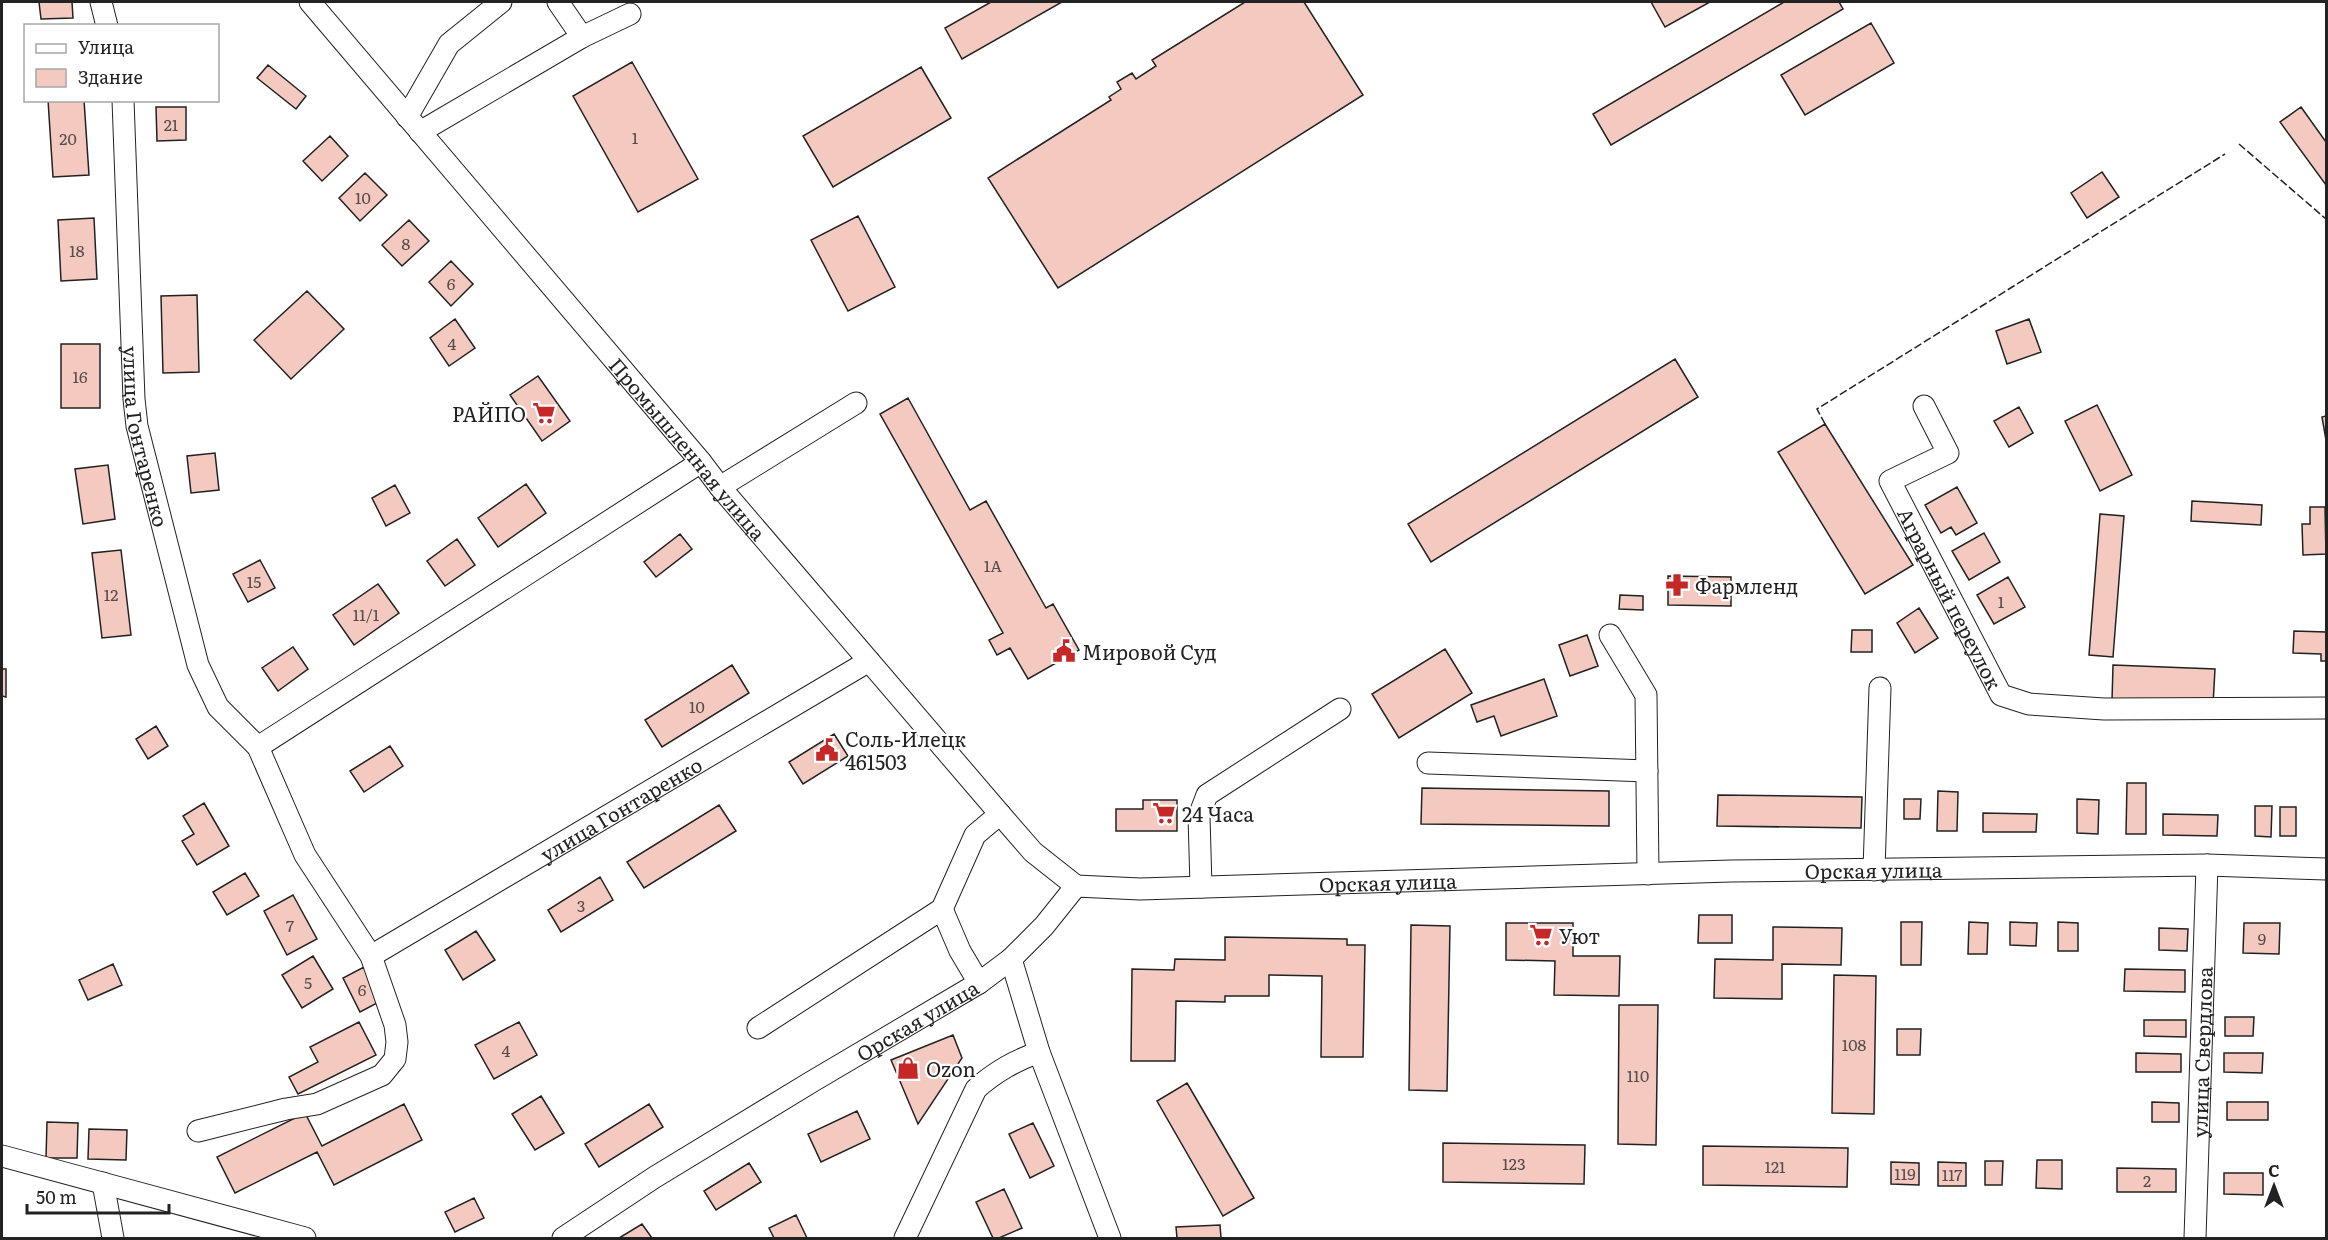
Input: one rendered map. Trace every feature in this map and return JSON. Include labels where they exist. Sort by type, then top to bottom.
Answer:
[{"type":"street","points":[[101,2],[106,24]]},
{"type":"street","name":"Промышленная улица","points":[[310,2],[1000,814],[1033,852],[1076,886]]},
{"type":"street","points":[[413,124],[449,44],[501,2]]},
{"type":"street","points":[[558,2],[582,38]]},
{"type":"street","points":[[413,124],[630,14]]},
{"type":"street","name":"улица Гонтаренко","points":[[123,102],[134,399],[137,426],[198,665],[218,706],[258,747],[305,855],[371,956],[395,1025],[397,1042],[395,1059],[382,1075],[317,1104],[286,1109],[198,1131]]},
{"type":"street","points":[[720,487],[856,403]]},
{"type":"street","name":"Аграрный переулок","points":[[1924,406],[1948,453],[1890,481],[2001,695],[2029,704],[2104,709],[2322,708]]},
{"type":"street","points":[[258,747],[701,462]]},
{"type":"street","points":[[1610,635],[1646,695],[1648,874]]},
{"type":"street","name":"улица Гонтаренко","points":[[371,956],[869,661]]},
{"type":"street","points":[[1874,870],[1880,688]]},
{"type":"street","points":[[1201,887],[1199,816],[1207,795],[1340,709]]},
{"type":"street","points":[[1428,763],[1647,771]]},
{"type":"street","points":[[758,1028],[942,909],[975,835],[1000,814]]},
{"type":"street","name":"Орская улица","points":[[563,1239],[655,1177],[980,983],[1011,959],[1044,926],[1076,886],[1140,889],[1648,874],[2207,865],[2326,869]]},
{"type":"street","name":"улица Свердлова","points":[[2195,1239],[2207,865]]},
{"type":"street","points":[[942,909],[960,951],[980,983]]},
{"type":"street","points":[[1011,959],[1040,1052],[1110,1239]]},
{"type":"street","points":[[905,1239],[976,1089],[1010,1063],[1040,1052]]},
{"type":"street","points":[[2,1156],[305,1239]]},
{"type":"street","points":[[103,1183],[113,1239]]},
{"type":"building","points":[[39,2],[72,2],[73,18],[41,19]]},
{"type":"building","points":[[991,2],[1062,2],[962,59],[945,28]]},
{"type":"building","points":[[1245,2],[1304,2],[1363,95],[1058,288],[988,178],[1111,100],[1109,97],[1121,89],[1117,82],[1132,73],[1136,79],[1156,66],[1152,60]]},
{"type":"building","points":[[1651,2],[1710,2],[1665,27]]},
{"type":"building","points":[[1784,2],[1839,2],[1843,9],[1611,145],[1593,114]]},
{"type":"building","points":[[1871,23],[1894,63],[1805,115],[1781,75]]},
{"type":"building","points":[[632,62],[698,179],[638,212],[573,96]]},
{"type":"building","points":[[268,65],[306,96],[296,109],[257,78]]},
{"type":"building","points":[[921,67],[951,118],[833,187],[803,136]]},
{"type":"building","points":[[48,102],[84,102],[89,175],[53,177]]},
{"type":"building","points":[[156,107],[186,107],[186,140],[157,141]]},
{"type":"building","points":[[2301,107],[2326,142],[2326,185],[2280,122]]},
{"type":"building","points":[[330,136],[348,156],[322,181],[303,161]]},
{"type":"building","points":[[2102,172],[2119,197],[2087,218],[2071,193]]},
{"type":"building","points":[[365,173],[387,195],[360,221],[339,198]]},
{"type":"building","points":[[858,216],[895,287],[848,311],[811,240]]},
{"type":"building","points":[[94,218],[97,279],[61,281],[58,220]]},
{"type":"building","points":[[409,220],[429,241],[402,266],[382,245]]},
{"type":"building","points":[[451,261],[473,284],[451,306],[429,282]]},
{"type":"building","points":[[307,291],[344,329],[291,379],[254,340]]},
{"type":"building","points":[[197,295],[199,372],[163,373],[161,296]]},
{"type":"building","points":[[455,319],[475,348],[449,366],[430,338]]},
{"type":"building","points":[[2029,319],[2041,352],[2007,364],[1996,331]]},
{"type":"building","points":[[61,344],[100,344],[100,408],[61,408]]},
{"type":"building","points":[[1675,359],[1698,397],[1431,562],[1408,524]]},
{"type":"building","points":[[538,376],[570,421],[542,441],[510,395]]},
{"type":"building","points":[[908,398],[970,510],[986,501],[1046,608],[1053,604],[1079,650],[1028,679],[1010,648],[997,655],[989,640],[1003,633],[880,414]]},
{"type":"building","points":[[2097,405],[2132,475],[2100,491],[2065,421]]},
{"type":"building","points":[[2019,407],[2033,433],[2009,447],[1994,421]]},
{"type":"building","points":[[2326,416],[2326,440],[2322,417]]},
{"type":"building","points":[[1825,424],[1913,565],[1865,594],[1778,452]]},
{"type":"building","points":[[215,453],[219,490],[191,493],[187,456]]},
{"type":"building","points":[[108,465],[115,519],[83,524],[75,469]]},
{"type":"building","points":[[526,484],[546,513],[498,547],[478,518]]},
{"type":"building","points":[[395,485],[410,513],[386,526],[372,498]]},
{"type":"building","points":[[1957,487],[1977,523],[1956,535],[1951,527],[1941,533],[1925,505]]},
{"type":"building","points":[[2192,501],[2262,505],[2261,525],[2191,521]]},
{"type":"building","points":[[2310,507],[2325,507],[2326,554],[2303,555],[2302,524],[2310,524]]},
{"type":"building","points":[[2100,514],[2124,516],[2113,657],[2089,655]]},
{"type":"building","points":[[1984,533],[2000,562],[1969,580],[1952,551]]},
{"type":"building","points":[[680,534],[692,549],[656,577],[644,562]]},
{"type":"building","points":[[457,539],[475,565],[445,586],[427,561]]},
{"type":"building","points":[[121,550],[131,635],[102,638],[92,553]]},
{"type":"building","points":[[260,560],[275,588],[248,602],[233,574]]},
{"type":"building","points":[[1668,576],[1731,577],[1731,606],[1668,605]]},
{"type":"building","points":[[2008,577],[2025,607],[1994,624],[1977,595]]},
{"type":"building","points":[[378,584],[399,613],[354,645],[333,615]]},
{"type":"building","points":[[1620,595],[1643,596],[1643,610],[1619,609]]},
{"type":"building","points":[[1919,608],[1938,638],[1915,653],[1897,623]]},
{"type":"building","points":[[1852,630],[1872,630],[1872,652],[1851,652]]},
{"type":"building","points":[[2294,631],[2326,632],[2326,661],[2321,661],[2321,654],[2293,653]]},
{"type":"building","points":[[1587,635],[1598,666],[1570,676],[1559,645]]},
{"type":"building","points":[[293,647],[308,669],[278,691],[262,668]]},
{"type":"building","points":[[1445,649],[1472,693],[1399,738],[1372,694]]},
{"type":"building","points":[[732,665],[749,693],[662,747],[645,720]]},
{"type":"building","points":[[2113,665],[2215,669],[2213,705],[2112,701]]},
{"type":"building","points":[[2,669],[6,669],[6,697],[2,696]]},
{"type":"building","points":[[1544,679],[1557,716],[1501,736],[1494,716],[1477,722],[1471,705]]},
{"type":"building","points":[[156,726],[168,746],[148,759],[136,739]]},
{"type":"building","points":[[834,734],[848,756],[803,784],[789,762]]},
{"type":"building","points":[[390,746],[403,766],[364,792],[350,771]]},
{"type":"building","points":[[2127,783],[2146,783],[2146,834],[2126,834]]},
{"type":"building","points":[[1422,788],[1609,791],[1609,826],[1421,824]]},
{"type":"building","points":[[1938,791],[1958,792],[1957,831],[1937,831]]},
{"type":"building","points":[[1718,795],[1862,797],[1861,828],[1717,826]]},
{"type":"building","points":[[1904,799],[1921,799],[1920,819],[1904,819]]},
{"type":"building","points":[[2077,799],[2099,800],[2098,834],[2077,833]]},
{"type":"building","points":[[1143,800],[1177,800],[1177,831],[1116,831],[1116,809],[1143,809]]},
{"type":"building","points":[[204,803],[229,846],[197,865],[182,841],[194,834],[183,816]]},
{"type":"building","points":[[719,805],[736,831],[644,888],[627,862]]},
{"type":"building","points":[[2255,806],[2272,806],[2271,837],[2255,836]]},
{"type":"building","points":[[2280,807],[2296,807],[2296,836],[2280,836]]},
{"type":"building","points":[[1983,813],[2037,814],[2036,832],[1983,832]]},
{"type":"building","points":[[2163,814],[2218,815],[2217,836],[2163,835]]},
{"type":"building","points":[[245,873],[259,896],[227,915],[213,892]]},
{"type":"building","points":[[600,877],[613,900],[561,932],[548,910]]},
{"type":"building","points":[[293,895],[317,939],[287,955],[264,911]]},
{"type":"building","points":[[1699,915],[1732,915],[1732,943],[1698,943]]},
{"type":"building","points":[[1901,922],[1922,922],[1921,965],[1901,965]]},
{"type":"building","points":[[1969,922],[1988,923],[1987,954],[1968,954]]},
{"type":"building","points":[[2010,922],[2037,923],[2036,946],[2010,945]]},
{"type":"building","points":[[2058,922],[2078,923],[2078,951],[2058,951]]},
{"type":"building","points":[[1506,923],[1573,923],[1573,956],[1620,956],[1619,996],[1554,995],[1555,961],[1506,960]]},
{"type":"building","points":[[2244,923],[2280,923],[2279,954],[2243,953]]},
{"type":"building","points":[[1411,925],[1450,926],[1447,1091],[1409,1090]]},
{"type":"building","points":[[1773,927],[1842,928],[1841,965],[1782,964],[1782,999],[1714,998],[1715,959],[1773,960]]},
{"type":"building","points":[[2159,928],[2188,929],[2187,951],[2159,950]]},
{"type":"building","points":[[476,931],[495,960],[463,980],[445,950]]},
{"type":"building","points":[[1225,937],[1347,939],[1347,945],[1365,945],[1363,1057],[1321,1057],[1322,976],[1269,975],[1269,996],[1225,996],[1225,1002],[1176,1001],[1175,1061],[1131,1061],[1132,969],[1174,970],[1175,959],[1225,960]]},
{"type":"building","points":[[313,956],[333,989],[302,1008],[282,975]]},
{"type":"building","points":[[113,964],[122,985],[88,1000],[79,980]]},
{"type":"building","points":[[364,967],[381,1001],[360,1012],[343,978]]},
{"type":"building","points":[[2125,969],[2185,970],[2185,992],[2124,991]]},
{"type":"building","points":[[1834,975],[1876,976],[1874,1114],[1832,1113]]},
{"type":"building","points":[[1619,1005],[1658,1005],[1656,1145],[1618,1144]]},
{"type":"building","points":[[2225,1017],[2254,1017],[2253,1036],[2225,1036]]},
{"type":"building","points":[[2144,1020],[2186,1020],[2186,1037],[2144,1036]]},
{"type":"building","points":[[359,1022],[376,1055],[298,1094],[289,1077],[318,1062],[310,1047]]},
{"type":"building","points":[[519,1022],[537,1055],[494,1079],[475,1045]]},
{"type":"building","points":[[1897,1029],[1921,1029],[1920,1055],[1897,1055]]},
{"type":"building","points":[[953,1035],[962,1058],[918,1124],[891,1060]]},
{"type":"building","points":[[2136,1053],[2181,1054],[2181,1072],[2136,1072]]},
{"type":"building","points":[[2224,1053],[2263,1053],[2262,1073],[2224,1072]]},
{"type":"building","points":[[1187,1083],[1254,1198],[1223,1216],[1157,1101]]},
{"type":"building","points":[[541,1096],[564,1133],[535,1150],[512,1114]]},
{"type":"building","points":[[2152,1102],[2179,1103],[2179,1122],[2152,1122]]},
{"type":"building","points":[[2227,1102],[2268,1102],[2268,1120],[2227,1120]]},
{"type":"building","points":[[404,1104],[422,1140],[334,1185],[317,1152],[235,1193],[217,1157],[305,1113],[322,1146]]},
{"type":"building","points":[[649,1104],[663,1127],[599,1167],[585,1144]]},
{"type":"building","points":[[857,1111],[870,1139],[821,1162],[808,1134]]},
{"type":"building","points":[[47,1122],[78,1123],[77,1158],[46,1158]]},
{"type":"building","points":[[1033,1123],[1054,1166],[1030,1178],[1009,1134]]},
{"type":"building","points":[[89,1129],[127,1130],[126,1160],[88,1159]]},
{"type":"building","points":[[1443,1143],[1585,1145],[1584,1184],[1443,1182]]},
{"type":"building","points":[[1703,1146],[1848,1148],[1847,1187],[1703,1185]]},
{"type":"building","points":[[2037,1160],[2062,1160],[2062,1189],[2036,1188]]},
{"type":"building","points":[[1985,1161],[2003,1161],[2002,1185],[1985,1185]]},
{"type":"building","points":[[1891,1162],[1919,1163],[1919,1185],[1891,1184]]},
{"type":"building","points":[[1938,1162],[1966,1163],[1966,1186],[1938,1186]]},
{"type":"building","points":[[749,1163],[761,1182],[716,1210],[704,1191]]},
{"type":"building","points":[[2117,1168],[2176,1169],[2176,1192],[2117,1192]]},
{"type":"building","points":[[2224,1173],[2263,1173],[2263,1195],[2224,1194]]},
{"type":"building","points":[[1004,1189],[1022,1228],[999,1238],[993,1238],[976,1202]]},
{"type":"building","points":[[474,1198],[484,1218],[455,1232],[445,1212]]},
{"type":"building","points":[[796,1215],[807,1238],[774,1238],[769,1228]]},
{"type":"building","points":[[642,1224],[652,1238],[619,1238]]},
{"type":"building","points":[[1220,1225],[1221,1238],[1177,1238],[1176,1227]]},
{"type":"fence","points":[[2239,144],[2326,219]]},
{"type":"fence","points":[[1825,424],[1817,409],[2225,154]]},
{"type":"place","name":"РАЙПО","points":[[544,413]]},
{"type":"place","name":"Фармленд","points":[[1677,585]]},
{"type":"place","name":"Мировой Суд","points":[[1064,651]]},
{"type":"place","name":"Соль-Илецк 461503","points":[[827,750]]},
{"type":"place","name":"24 Часа","points":[[1164,813]]},
{"type":"place","name":"Уют","points":[[1541,935]]},
{"type":"place","name":"Ozon","points":[[908,1068]]}]
